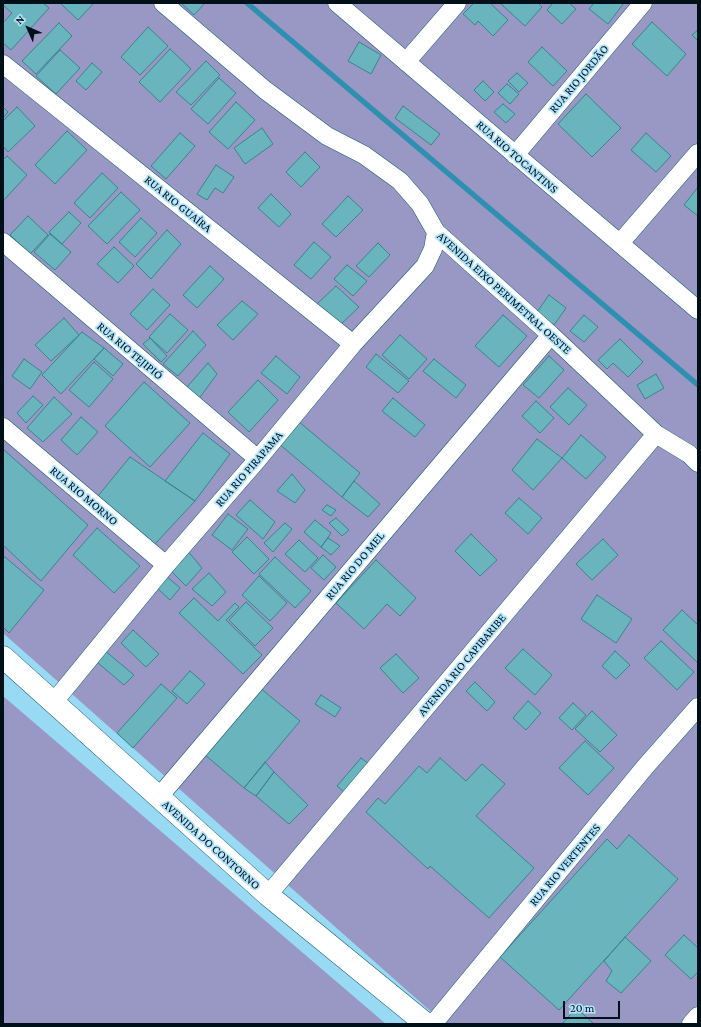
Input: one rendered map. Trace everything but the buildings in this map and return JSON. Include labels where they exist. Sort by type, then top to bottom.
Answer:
[{"type":"street","name":"AVENIDA EIXO PERIMETRAL OESTE","points":[[163,3],[265,90],[327,136],[364,155],[400,181],[420,204],[436,232],[551,335],[656,434],[690,454],[698,463]]},
{"type":"street","name":"RUA RIO TOCANTINS","points":[[337,3],[698,310]]},
{"type":"street","points":[[406,62],[457,3]]},
{"type":"street","name":"RUA RIO JORDÃO","points":[[515,155],[643,3]]},
{"type":"street","name":"RUA RIO GUAÍRA","points":[[3,64],[353,344]]},
{"type":"street","points":[[620,243],[698,153]]},
{"type":"street","name":"RUA RIO PIRAPAMA","points":[[53,703],[166,565],[258,459],[353,344],[425,266],[433,249],[436,232]]},
{"type":"street","name":"RUA RIO TEJIPIÓ","points":[[3,242],[258,459]]},
{"type":"street","name":"RUA RIO DO MEL","points":[[158,798],[551,335]]},
{"type":"street","name":"RUA RIO MORNO","points":[[3,427],[166,565]]},
{"type":"street","name":"AVENIDA RIO CAPIBARIBE","points":[[268,895],[656,434]]},
{"type":"street","name":"AVENIDA DO CONTORNO","points":[[3,656],[158,798],[268,895],[426,1024]]},
{"type":"street","name":"RUA RIO VERTENTES","points":[[433,1024],[645,767],[698,707]]},
{"type":"street","points":[[691,1024],[698,1016]]},
{"type":"shaded area","points":[[3,3],[698,3],[698,1024],[445,1024],[3,633]]},
{"type":"shaded area","points":[[3,696],[220,882],[386,1024],[3,1024]]},
{"type":"waterway","points":[[247,3],[698,385]]}]
